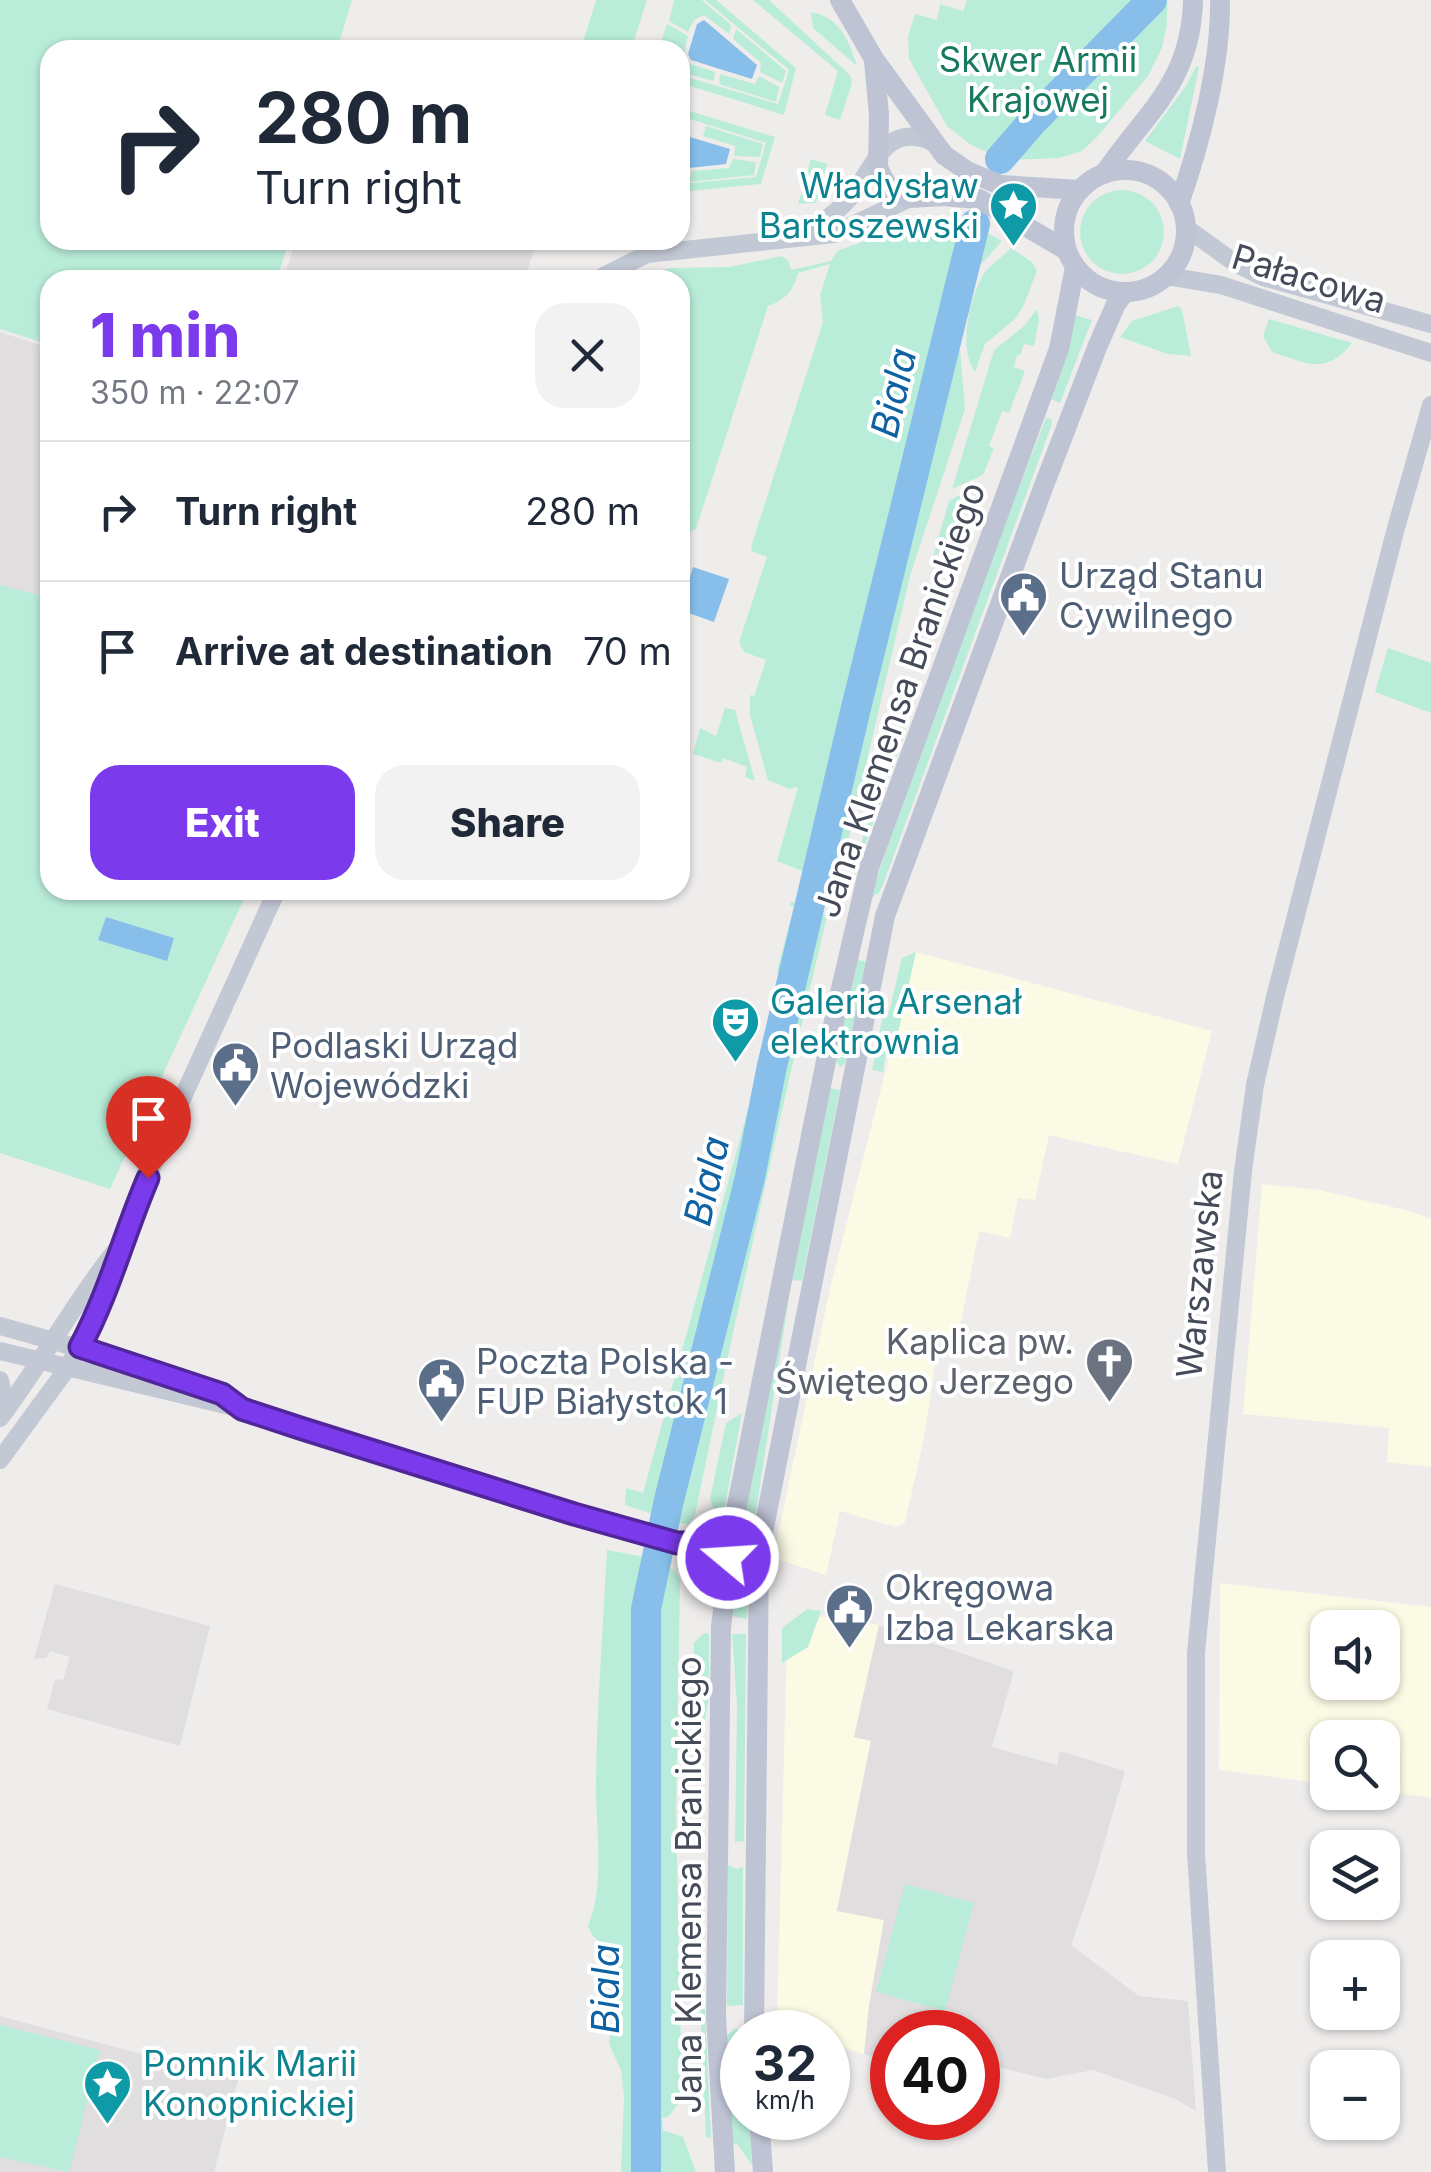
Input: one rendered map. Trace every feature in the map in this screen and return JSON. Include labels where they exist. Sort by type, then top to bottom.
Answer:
[{"type":"main road","points":[[840,0],[874,59],[932,142],[967,171],[1000,185],[1080,190]]},
{"type":"main road","points":[[1071,259],[1065,218],[1080,190],[1104,174],[1173,84],[1192,33],[1193,0]]},
{"type":"main road","points":[[1179,204],[1208,94],[1220,0]]},
{"type":"main road","points":[[874,59],[878,156],[882,179],[889,188],[910,198],[979,199],[1022,222],[1071,259],[1097,286],[1125,292],[1140,290],[1166,276],[1178,262],[1185,226],[1179,204],[1147,174],[1104,174]]},
{"type":"main road","name":"Jana Klemensa Branickiego","points":[[725,2172],[716,2016],[722,1627],[728,1558],[837,1006],[869,868],[1059,349],[1071,259]]},
{"type":"main road","name":"Jana Klemensa Branickiego","points":[[754,2010],[759,1553],[886,916],[1070,418],[1108,320],[1125,292]]},
{"type":"main road","points":[[1038,404],[1070,418]]},
{"type":"main road","points":[[778,1299],[794,1292],[805,1297],[808,1304]]},
{"type":"main road","points":[[718,1853],[754,1854]]},
{"type":"main road","points":[[716,2016],[720,2017]]},
{"type":"main road","name":"Jana Klemensa Branickiego","points":[[761,2140],[763,2172]]},
{"type":"street","points":[[800,236],[846,202],[895,139],[908,136],[932,142]]},
{"type":"street","points":[[690,249],[834,234],[910,198]]},
{"type":"street","name":"Pałacowa","points":[[1185,226],[1234,263],[1263,277],[1431,324]]},
{"type":"street","points":[[613,270],[647,254],[681,250]]},
{"type":"street","name":"Pałacowa","points":[[1166,276],[1221,285],[1431,353]]},
{"type":"street","name":"Warszawska","points":[[1216,2172],[1196,1853],[1196,1652],[1246,1155],[1255,1085],[1276,997],[1431,405]]},
{"type":"street","points":[[0,1460],[66,1370],[99,1312],[119,1247],[273,900]]},
{"type":"street","points":[[3,1414],[55,1342],[85,1289],[119,1247]]},
{"type":"street","points":[[0,1326],[80,1347],[222,1394],[242,1409]]},
{"type":"street","points":[[0,1352],[242,1409],[574,1514],[677,1543],[698,1543],[728,1558]]},
{"type":"street","points":[[0,1380],[3,1414]]},
{"type":"shaded area","points":[[293,250],[534,251],[527,270],[286,270]]},
{"type":"shaded area","points":[[0,332],[40,345],[40,595],[0,585]]},
{"type":"shaded area","points":[[916,952],[1212,1031],[1178,1164],[1049,1135],[1035,1200],[1018,1198],[1010,1238],[979,1231],[957,1341],[939,1337],[924,1438],[905,1522],[896,1527],[840,1511],[826,1575],[773,1558],[831,1284]]},
{"type":"shaded area","points":[[1262,1184],[1319,1190],[1431,1219],[1431,1467],[1387,1462],[1389,1428],[1243,1414]]},
{"type":"shaded area","points":[[1220,1583],[1431,1607],[1431,1798],[1400,1793],[1400,1720],[1310,1720],[1310,1782],[1219,1770]]},
{"type":"shaded area","points":[[55,1584],[210,1626],[180,1746],[47,1709],[55,1679],[63,1680],[70,1657],[50,1651],[46,1658],[34,1659]]},
{"type":"shaded area","points":[[810,1615],[879,1625],[854,1736],[871,1740],[837,1910],[884,1920],[864,2054],[850,2050],[850,2010],[777,2010],[787,1641]]},
{"type":"shaded area","points":[[879,1625],[1014,1671],[992,1747],[1057,1765],[1060,1751],[1125,1771],[1071,1945],[1139,1996],[1188,2001],[1196,2111],[1173,2098],[1093,2070],[1046,2079],[1000,2068],[1000,2010],[870,2010],[870,2056],[864,2054],[869,2006],[884,1920],[837,1911],[871,1741],[854,1737]]},
{"type":"shaded area","points":[[0,2016],[238,2080],[214,2172],[0,2172]]},
{"type":"green space","points":[[0,0],[352,0],[340,40],[40,40],[40,250],[286,250],[280,270],[40,270],[40,342],[0,329]]},
{"type":"green space","points":[[596,0],[647,0],[634,40],[584,40]]},
{"type":"green space","points":[[674,0],[702,0],[731,25],[729,34],[704,15],[694,20],[688,32],[669,21]]},
{"type":"green space","points":[[705,0],[716,0],[796,68],[784,115],[690,86],[690,78],[778,104],[789,70]]},
{"type":"green space","points":[[753,0],[769,0],[850,75],[852,83],[840,120],[825,115],[838,71]]},
{"type":"green space","name":"Skwer Armii Krajowej","points":[[967,0],[1167,0],[1167,24],[1162,48],[1148,76],[1082,151],[1059,158],[1007,160],[971,145],[947,126],[909,59],[908,36],[915,14],[937,20],[940,4],[963,11]]},
{"type":"green space","points":[[811,12],[836,25],[847,39],[857,66],[813,28]]},
{"type":"green space","points":[[667,24],[688,36],[687,40],[661,40]]},
{"type":"green space","points":[[736,29],[786,71],[782,83],[760,72],[761,63],[733,39]]},
{"type":"green space","points":[[690,64],[715,72],[714,81],[690,75]]},
{"type":"green space","points":[[1196,66],[1199,67],[1180,159],[1145,141]]},
{"type":"green space","points":[[720,74],[755,84],[759,76],[779,87],[776,102],[719,84]]},
{"type":"green space","points":[[690,111],[775,137],[761,184],[690,191],[690,183],[756,177],[766,143],[690,119]]},
{"type":"green space","points":[[706,126],[763,144],[760,157],[734,156],[735,146],[703,136]]},
{"type":"green space","points":[[733,159],[756,162],[754,175],[690,182],[692,171],[729,168]]},
{"type":"green space","points":[[811,159],[827,164],[816,203],[798,204]]},
{"type":"green space","points":[[1122,190],[1138,193],[1152,202],[1161,216],[1161,248],[1152,262],[1138,271],[1122,274],[1106,271],[1092,262],[1083,248],[1080,232],[1083,216],[1092,202],[1106,193]]},
{"type":"green space","points":[[944,220],[967,222],[1002,241],[971,276],[958,325],[965,409],[910,576],[838,885],[777,861],[798,787],[789,789],[768,780],[750,715],[750,695],[754,696],[766,660],[744,652],[739,642],[767,557],[753,552],[751,547],[823,322],[820,295],[830,264],[798,273],[788,294],[768,306],[696,529],[691,532],[690,270],[664,270],[729,267],[782,256],[791,270],[831,261],[837,251],[906,226]]},
{"type":"green space","points":[[1011,248],[1032,262],[1037,271],[1023,307],[1015,319],[985,344],[975,372],[966,338],[973,299],[985,273]]},
{"type":"green space","points":[[1178,306],[1191,356],[1168,354],[1120,337],[1132,321]]},
{"type":"green space","points":[[1037,309],[1034,346],[1024,344],[1017,355],[1014,367],[1025,371],[1009,413],[1002,411],[983,475],[952,489],[994,350],[1024,326]]},
{"type":"green space","points":[[1074,315],[1092,320],[1060,403],[1051,399],[1068,352]]},
{"type":"green space","points":[[1269,319],[1352,343],[1324,363],[1295,360],[1272,352],[1263,336]]},
{"type":"green space","points":[[1046,418],[1052,424],[883,885],[870,898],[954,652]]},
{"type":"green space","points":[[959,495],[964,505],[949,549],[933,556],[949,501]]},
{"type":"green space","points":[[0,585],[40,595],[40,900],[243,900],[110,1189],[0,1153]]},
{"type":"green space","points":[[1388,648],[1431,663],[1431,713],[1375,692]]},
{"type":"green space","points":[[725,708],[735,710],[755,781],[745,777],[747,767],[723,758],[721,763],[693,754],[700,728],[716,736]]},
{"type":"green space","points":[[902,726],[906,730],[851,885],[889,732]]},
{"type":"green space","points":[[791,901],[827,916],[695,1515],[689,1524],[683,1524],[625,1505],[626,1488],[643,1493],[785,974],[777,971],[794,907]]},
{"type":"green space","points":[[916,952],[895,1047],[887,1047],[883,1072],[872,1070],[882,1020],[889,1012],[902,958]]},
{"type":"green space","points":[[855,959],[867,962],[845,1064],[841,1067],[836,1062]]},
{"type":"green space","points":[[830,1088],[840,1090],[802,1281],[791,1280]]},
{"type":"green space","points":[[788,1304],[755,1518],[744,1516]]},
{"type":"green space","points":[[742,1413],[724,1512],[714,1510],[710,1499],[726,1423]]},
{"type":"green space","points":[[743,1526],[753,1529],[747,1619],[732,1616]]},
{"type":"green space","points":[[607,1550],[655,1559],[658,1568],[658,1559],[671,1563],[669,1568],[680,1580],[676,1810],[682,2099],[668,2117],[662,2118],[663,2130],[683,2137],[696,2172],[621,2172],[624,2097],[621,2070],[609,2044],[616,1972],[610,1951],[588,1926],[598,1873],[597,1752]]},
{"type":"green space","points":[[807,1609],[821,1611],[808,1647],[782,1663],[782,1628]]},
{"type":"green space","points":[[704,1633],[709,1634],[709,1695],[703,1733],[698,1733],[693,1700],[694,1643]]},
{"type":"green space","points":[[732,1634],[746,1634],[744,1841],[735,1842],[737,1704]]},
{"type":"green space","points":[[728,1865],[743,1867],[743,2005],[727,2006]]},
{"type":"green space","points":[[905,1884],[974,1903],[945,2010],[876,1992]]},
{"type":"green space","points":[[700,2009],[705,2009],[711,2138],[706,2137]]},
{"type":"green space","points":[[0,2025],[100,2050],[69,2172],[0,2157]]},
{"type":"green space","points":[[733,2140],[750,2140],[752,2165],[738,2145]]},
{"type":"water","points":[[704,20],[757,65],[752,79],[691,60],[690,47],[697,24]]},
{"type":"water","points":[[690,137],[730,149],[726,164],[690,168]]},
{"type":"water","points":[[693,567],[729,579],[714,622],[690,614]]},
{"type":"water","points":[[106,917],[174,938],[167,961],[98,940]]},
{"type":"waterway","name":"Biala","points":[[1000,159],[1152,0]]},
{"type":"waterway","name":"Biala","points":[[646,2172],[646,1609],[669,1500],[750,1177],[855,712],[975,224]]},
{"type":"place","name":"Władysław Bartoszewski","points":[[1014,248]]},
{"type":"place","name":"Urząd Stanu Cywilnego","points":[[1024,638]]},
{"type":"place","name":"Galeria Arsenał elektrownia","points":[[735,1064]]},
{"type":"place","name":"Podlaski Urząd Wojewódzki","points":[[235,1108]]},
{"type":"place","name":"Kaplica pw. Świętego Jerzego","points":[[1109,1404]]},
{"type":"place","name":"Poczta Polska - FUP Białystok 1","points":[[441,1424]]},
{"type":"place","name":"Okręgowa Izba Lekarska","points":[[850,1650]]},
{"type":"place","name":"Pomnik Marii Konopnickiej","points":[[108,2126]]},
{"type":"route","points":[[148,1178],[119,1247],[99,1312],[80,1347],[222,1394],[242,1409],[300,1428],[574,1514],[677,1543],[698,1543],[728,1558]]}]
